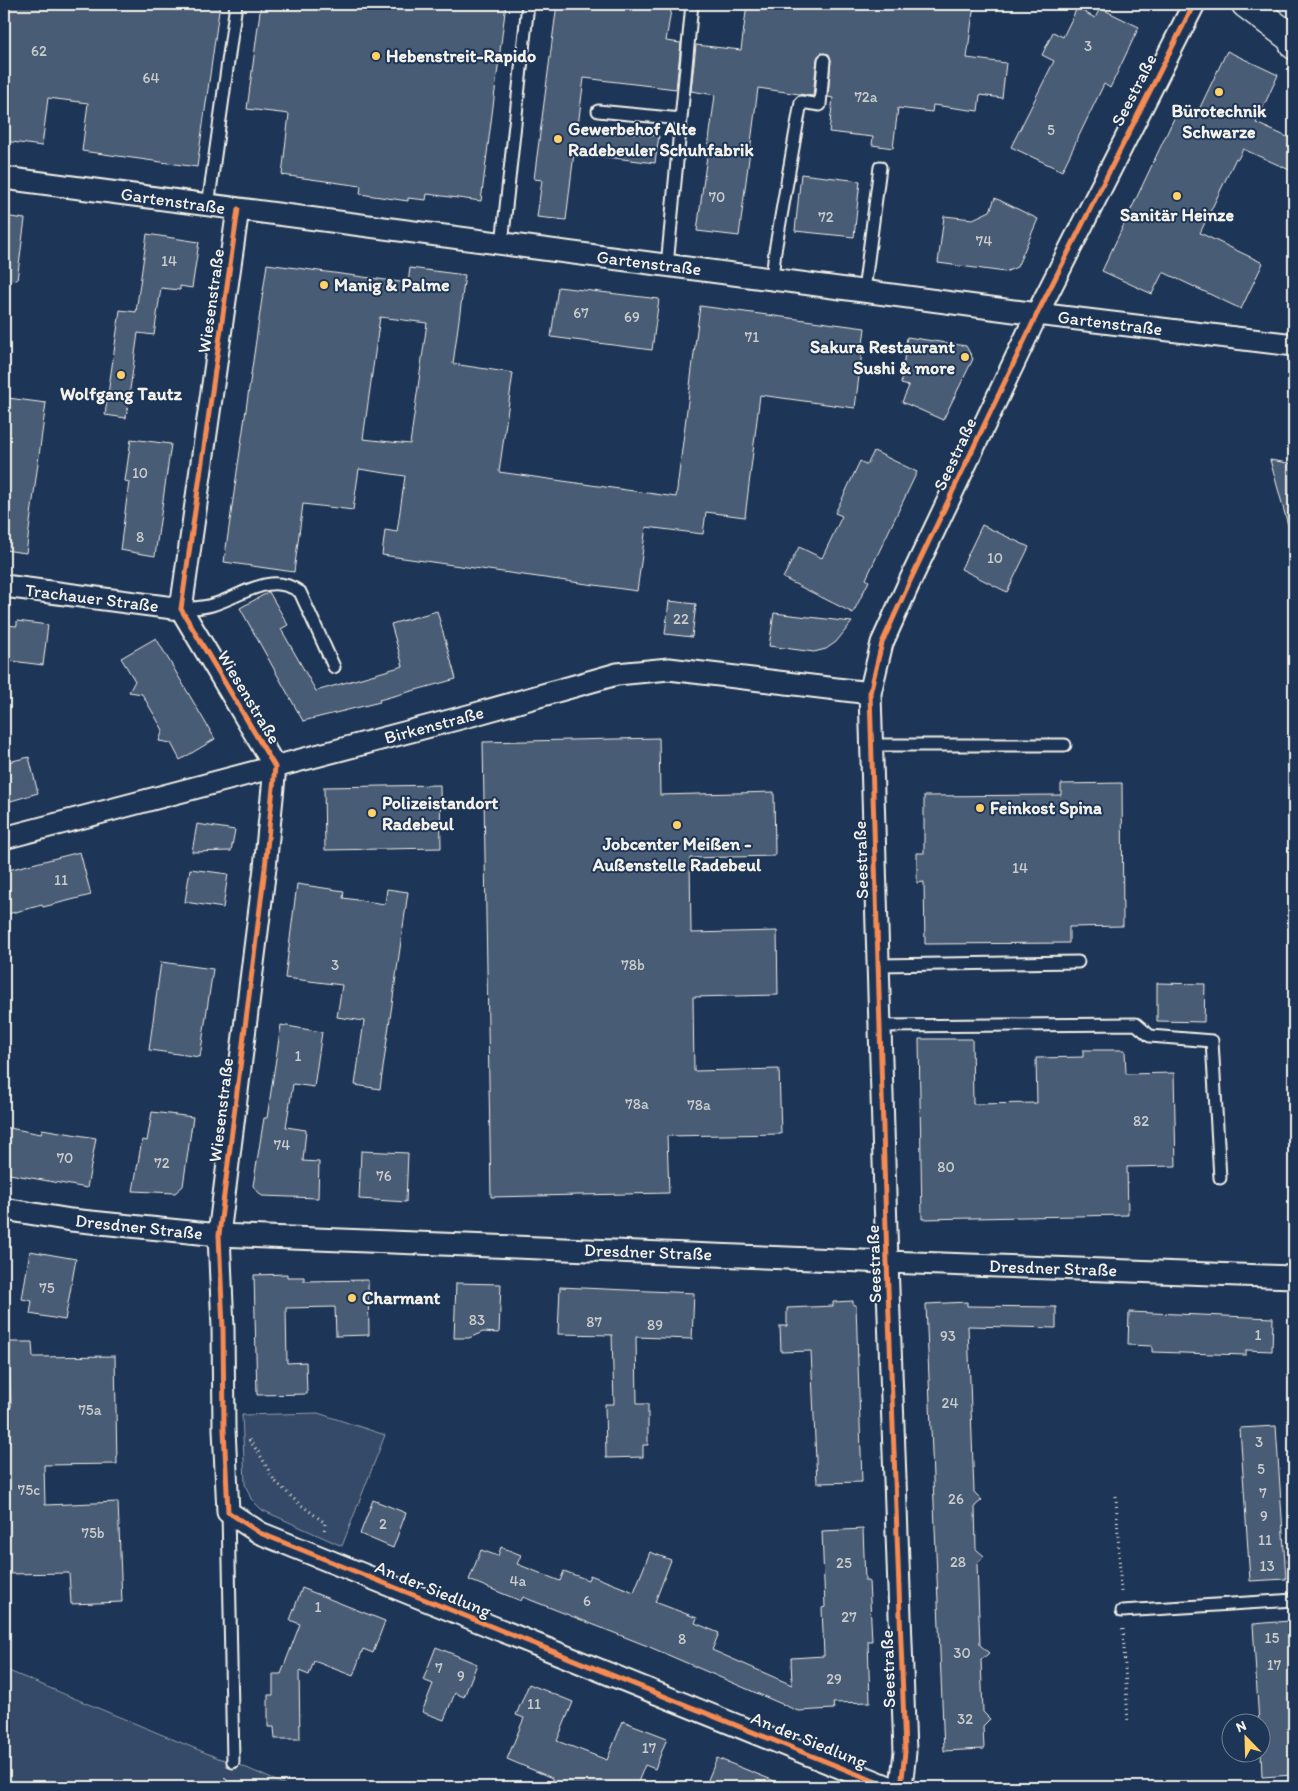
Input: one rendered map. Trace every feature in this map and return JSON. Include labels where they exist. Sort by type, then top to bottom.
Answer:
[{"type":"street","name":"Seestraße","points":[[901,1787],[905,1752],[887,1262],[870,693],[882,643],[1037,314],[1194,4]]},
{"type":"street","points":[[1246,4],[1291,38],[1294,45]]},
{"type":"street","name":"Gartenstraße","points":[[4,178],[1037,314],[1294,345]]},
{"type":"street","name":"Wiesenstraße","points":[[219,1235],[265,868],[275,767],[181,609],[238,209]]},
{"type":"street","name":"Trachauer Straße","points":[[4,586],[181,609]]},
{"type":"street","name":"Birkenstraße","points":[[4,838],[472,715],[617,674],[669,669],[870,693]]},
{"type":"street","name":"Dresdner Straße","points":[[4,1209],[71,1220],[219,1235],[1294,1277]]},
{"type":"street","points":[[219,1235],[228,1512]]},
{"type":"street","name":"An der Siedlung","points":[[228,1512],[260,1533],[889,1787]]},
{"type":"lane","points":[[208,206],[236,4]]},
{"type":"lane","points":[[502,244],[528,4]]},
{"type":"lane","points":[[667,266],[692,4]]},
{"type":"lane","points":[[772,279],[775,251],[801,102],[820,105],[824,60]]},
{"type":"lane","points":[[598,111],[681,120]]},
{"type":"lane","points":[[864,291],[880,167]]},
{"type":"lane","points":[[181,609],[212,605],[265,584],[277,582],[292,586],[300,592],[334,667]]},
{"type":"lane","points":[[872,745],[1065,746]]},
{"type":"lane","points":[[878,965],[1078,962]]},
{"type":"lane","points":[[880,1026],[1136,1024],[1150,1036],[1212,1041],[1220,1178]]},
{"type":"lane","points":[[228,1512],[233,1762]]},
{"type":"lane","points":[[1122,1611],[1294,1600]]},
{"type":"path","points":[[224,1430],[245,1435],[259,1453],[274,1480],[296,1501],[325,1523],[321,1558]]},
{"type":"shaded area","points":[[318,1413],[385,1435],[342,1546],[262,1510],[251,1499],[245,1484],[242,1415]]},
{"type":"shaded area","points":[[4,1669],[218,1758],[233,1762],[290,1787],[4,1787]]},
{"type":"building","points":[[4,4],[220,4],[197,167],[82,151],[88,103],[48,98],[42,146],[4,141]]},
{"type":"building","name":"Hebenstreit-Rapido","points":[[261,4],[506,4],[481,201],[427,194],[426,200],[408,198],[408,201],[360,194],[361,186],[282,175],[289,114],[247,109]]},
{"type":"building","points":[[557,4],[672,4],[666,41],[681,43],[676,89],[584,78],[578,126],[659,136],[655,163],[574,153],[566,220],[537,217],[542,180],[534,179]]},
{"type":"building","points":[[747,4],[974,4],[967,58],[1006,63],[1002,98],[980,95],[978,111],[933,105],[932,112],[898,108],[893,148],[872,145],[873,137],[829,132],[833,98],[828,97],[831,60],[829,54],[821,53],[817,59],[813,96],[758,88],[739,236],[697,231],[715,95],[691,91],[696,45],[741,50]]},
{"type":"building","points":[[1077,8],[1095,18],[1100,8],[1139,27],[1110,88],[1104,84],[1062,171],[1011,147],[1054,61],[1042,55],[1053,32],[1063,37]]},
{"type":"building","name":"Sanitär Heinze","points":[[1227,51],[1278,75],[1256,123],[1294,140],[1294,172],[1243,149],[1238,159],[1236,158],[1200,233],[1263,263],[1241,309],[1163,272],[1152,294],[1102,271],[1177,112],[1194,120]]},
{"type":"building","points":[[801,174],[860,181],[854,237],[795,231]]},
{"type":"building","points":[[995,198],[1038,219],[1017,267],[1005,272],[938,263],[944,216],[973,219],[990,211]]},
{"type":"building","points":[[4,216],[25,219],[17,280],[4,279]]},
{"type":"building","points":[[147,234],[199,242],[192,288],[180,286],[180,290],[161,288],[154,335],[138,333],[126,418],[105,415],[120,310],[136,312]]},
{"type":"building","points":[[267,264],[408,283],[410,268],[465,275],[453,364],[513,373],[499,472],[676,497],[700,306],[865,328],[855,408],[760,395],[745,517],[706,512],[703,534],[646,527],[637,591],[382,555],[385,530],[397,532],[405,476],[359,469],[353,510],[303,504],[294,572],[224,562]],"holes":[[[380,317],[427,323],[410,444],[363,439]]]},
{"type":"building","points":[[558,287],[659,299],[652,350],[551,337]]},
{"type":"building","points":[[907,337],[966,346],[973,359],[943,420],[902,402],[909,386],[901,384]]},
{"type":"building","points":[[8,398],[46,403],[26,553],[4,550],[4,432]]},
{"type":"building","points":[[131,439],[171,444],[155,556],[120,550],[129,482],[125,481]]},
{"type":"building","points":[[874,451],[917,472],[866,579],[869,581],[853,613],[783,578],[799,547],[822,558],[842,516],[835,513],[860,461],[867,465]]},
{"type":"building","points":[[1270,460],[1294,464],[1294,524],[1288,525]]},
{"type":"building","points":[[982,525],[1029,547],[1007,592],[961,569]]},
{"type":"building","points":[[269,592],[288,625],[281,629],[316,691],[403,666],[391,624],[437,611],[456,679],[379,700],[380,702],[303,721],[240,608]]},
{"type":"building","points":[[669,601],[696,604],[692,637],[665,634]]},
{"type":"building","points":[[774,613],[852,622],[836,642],[826,649],[814,652],[769,646]]},
{"type":"building","points":[[17,621],[48,625],[43,665],[4,660],[4,625],[17,626]]},
{"type":"building","points":[[156,638],[215,739],[180,760],[171,743],[159,741],[163,730],[142,694],[129,692],[135,681],[121,658]]},
{"type":"building","points":[[659,738],[660,795],[774,792],[775,856],[690,858],[691,933],[777,931],[778,995],[693,997],[694,1071],[779,1069],[781,1134],[667,1136],[669,1193],[491,1197],[483,742]]},
{"type":"building","points":[[29,757],[38,793],[4,803],[4,763]]},
{"type":"building","points":[[1122,783],[1123,926],[1069,927],[1069,943],[925,944],[924,882],[917,883],[917,853],[924,853],[924,796],[1061,795],[1061,784]]},
{"type":"building","points":[[440,785],[441,848],[325,850],[324,787]]},
{"type":"building","points":[[197,824],[235,830],[231,851],[192,852]]},
{"type":"building","points":[[80,852],[91,895],[4,915],[4,871]]},
{"type":"building","points":[[190,869],[228,874],[223,908],[185,902]]},
{"type":"building","points":[[297,884],[344,891],[343,898],[385,904],[387,889],[408,892],[380,1089],[355,1085],[364,1021],[337,1017],[342,985],[285,978]]},
{"type":"building","points":[[161,962],[213,969],[200,1057],[149,1050]]},
{"type":"building","points":[[1157,983],[1205,984],[1204,1022],[1157,1021]]},
{"type":"building","points":[[281,1025],[322,1032],[314,1087],[293,1084],[286,1127],[306,1130],[303,1161],[319,1162],[318,1198],[262,1196],[253,1186],[264,1118],[267,1118]]},
{"type":"building","points":[[919,1039],[972,1039],[973,1104],[1037,1103],[1036,1058],[1083,1057],[1083,1050],[1125,1050],[1126,1074],[1174,1073],[1176,1166],[1127,1167],[1128,1215],[922,1219]]},
{"type":"building","points":[[152,1112],[193,1117],[183,1186],[175,1193],[133,1191],[142,1140],[147,1141]]},
{"type":"building","points":[[4,1127],[41,1134],[42,1129],[96,1138],[87,1188],[4,1173]]},
{"type":"building","points":[[361,1151],[408,1153],[406,1202],[359,1199]]},
{"type":"building","points":[[30,1251],[76,1259],[65,1320],[30,1314],[32,1301],[22,1299]]},
{"type":"building","points":[[287,1274],[287,1277],[304,1277],[304,1281],[368,1280],[369,1335],[336,1336],[335,1307],[286,1308],[287,1363],[306,1362],[307,1394],[257,1395],[254,1275]]},
{"type":"building","points":[[456,1283],[501,1284],[499,1333],[483,1332],[469,1338],[454,1338]]},
{"type":"building","points":[[560,1287],[694,1293],[692,1339],[636,1337],[637,1404],[648,1404],[648,1445],[643,1445],[643,1457],[606,1458],[605,1404],[614,1404],[612,1335],[558,1334]]},
{"type":"building","points":[[853,1301],[853,1305],[856,1305],[862,1482],[817,1483],[811,1351],[781,1352],[780,1326],[787,1326],[787,1308],[833,1306],[833,1302]]},
{"type":"building","points":[[967,1302],[967,1306],[1056,1307],[1056,1328],[968,1326],[974,1492],[982,1500],[975,1506],[976,1549],[984,1556],[977,1564],[980,1645],[989,1653],[981,1660],[983,1712],[990,1719],[983,1726],[984,1749],[944,1751],[926,1304]]},
{"type":"building","points":[[1129,1312],[1273,1318],[1272,1351],[1246,1350],[1246,1355],[1152,1352],[1152,1346],[1128,1345]]},
{"type":"building","points":[[9,1342],[32,1342],[33,1357],[115,1356],[117,1464],[44,1465],[45,1505],[118,1502],[122,1602],[71,1604],[69,1573],[4,1574],[4,1408],[11,1407]]},
{"type":"building","points":[[1276,1426],[1286,1579],[1250,1581],[1240,1428]]},
{"type":"building","points":[[373,1500],[406,1513],[393,1548],[360,1534]]},
{"type":"building","points":[[863,1529],[865,1581],[869,1581],[872,1641],[868,1641],[870,1702],[833,1703],[834,1709],[798,1711],[645,1645],[523,1597],[521,1601],[469,1580],[481,1550],[498,1556],[501,1547],[521,1555],[517,1564],[560,1581],[564,1571],[588,1580],[590,1575],[634,1592],[650,1552],[671,1560],[655,1602],[697,1618],[695,1623],[719,1633],[712,1650],[792,1685],[791,1658],[824,1656],[822,1608],[825,1607],[822,1531]]},
{"type":"building","points":[[302,1588],[385,1621],[373,1653],[363,1649],[353,1676],[314,1661],[309,1675],[299,1671],[300,1739],[275,1739],[274,1727],[268,1727],[268,1695],[273,1695],[273,1674],[281,1674],[300,1624],[290,1620]]},
{"type":"building","points":[[1289,1621],[1294,1712],[1294,1775],[1262,1777],[1262,1764],[1270,1764],[1270,1714],[1258,1714],[1253,1624]]},
{"type":"building","points":[[436,1647],[477,1664],[464,1697],[455,1693],[444,1720],[422,1712],[433,1684],[423,1680]]},
{"type":"building","points":[[529,1684],[573,1702],[557,1741],[607,1760],[623,1721],[667,1738],[655,1769],[645,1765],[636,1787],[553,1787],[552,1778],[507,1759],[524,1718],[516,1715]]},
{"type":"building","points":[[717,1758],[787,1786],[787,1787],[705,1787]]},
{"type":"cycle path","points":[[901,1787],[905,1752],[887,1262],[870,693],[882,643],[910,581],[1037,314],[1194,4]]},
{"type":"cycle path","points":[[238,209],[181,609],[275,767],[265,868],[219,1235],[228,1512],[260,1533],[889,1787]]},
{"type":"place","name":"Hebenstreit-Rapido","points":[[376,56]]},
{"type":"place","name":"Bürotechnik Schwarze","points":[[1219,92]]},
{"type":"place","name":"Gewerbehof Alte Radebeuler Schuhfabrik","points":[[558,139]]},
{"type":"place","name":"Sanitär Heinze","points":[[1177,196]]},
{"type":"place","name":"Manig & Palme","points":[[324,285]]},
{"type":"place","name":"Sakura Restaurant Sushi & more","points":[[965,357]]},
{"type":"place","name":"Wolfgang Tautz","points":[[121,375]]},
{"type":"place","name":"Feinkost Spina","points":[[980,808]]},
{"type":"place","name":"Polizeistandort Radebeul","points":[[372,813]]},
{"type":"place","name":"Jobcenter Meißen - Außenstelle Radebeul","points":[[677,825]]},
{"type":"place","name":"Charmant","points":[[352,1298]]}]
